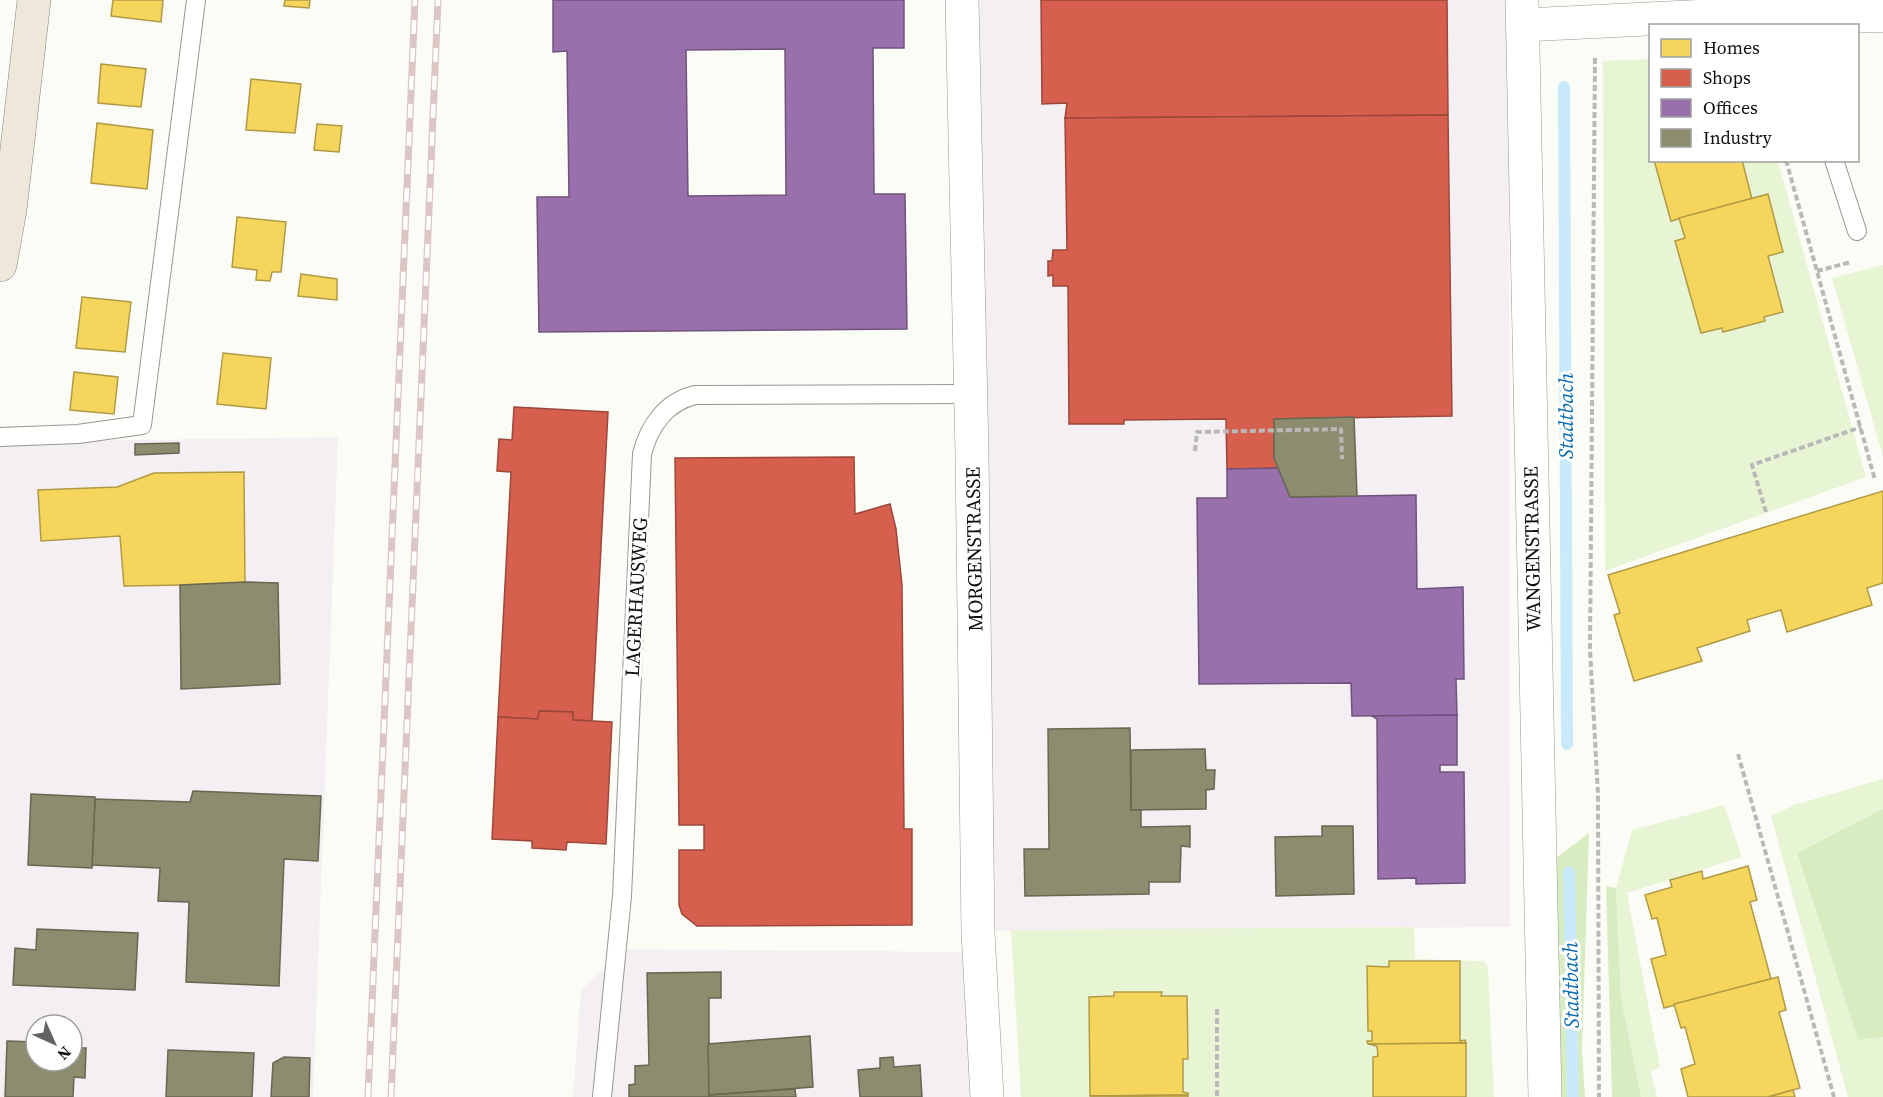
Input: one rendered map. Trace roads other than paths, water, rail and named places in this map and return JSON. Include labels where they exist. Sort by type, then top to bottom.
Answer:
[{"type":"main road","points":[[0,265],[11,199],[34,0]]},
{"type":"street","name":"MORGENSTRASSE","points":[[962,0],[978,932],[987,1097]]},
{"type":"street","points":[[1522,12],[1729,15],[1788,21],[1883,16]]},
{"type":"street","name":"WANGENSTRASSE","points":[[1522,12],[1545,1097]]},
{"type":"lane","points":[[0,437],[78,434],[142,425],[196,0]]},
{"type":"lane","points":[[1835,162],[1857,231]]},
{"type":"lane","name":"LAGERHAUSWEG","points":[[602,1097],[622,896],[642,454],[649,434],[671,406],[682,398],[695,395],[970,394]]},
{"type":"waterway","name":"Stadtbach","points":[[1564,87],[1567,744]]},
{"type":"waterway","name":"Stadtbach","points":[[1569,872],[1573,1097]]},
{"type":"railway","points":[[368,1097],[415,0]]},
{"type":"railway","points":[[391,1097],[438,0]]}]
